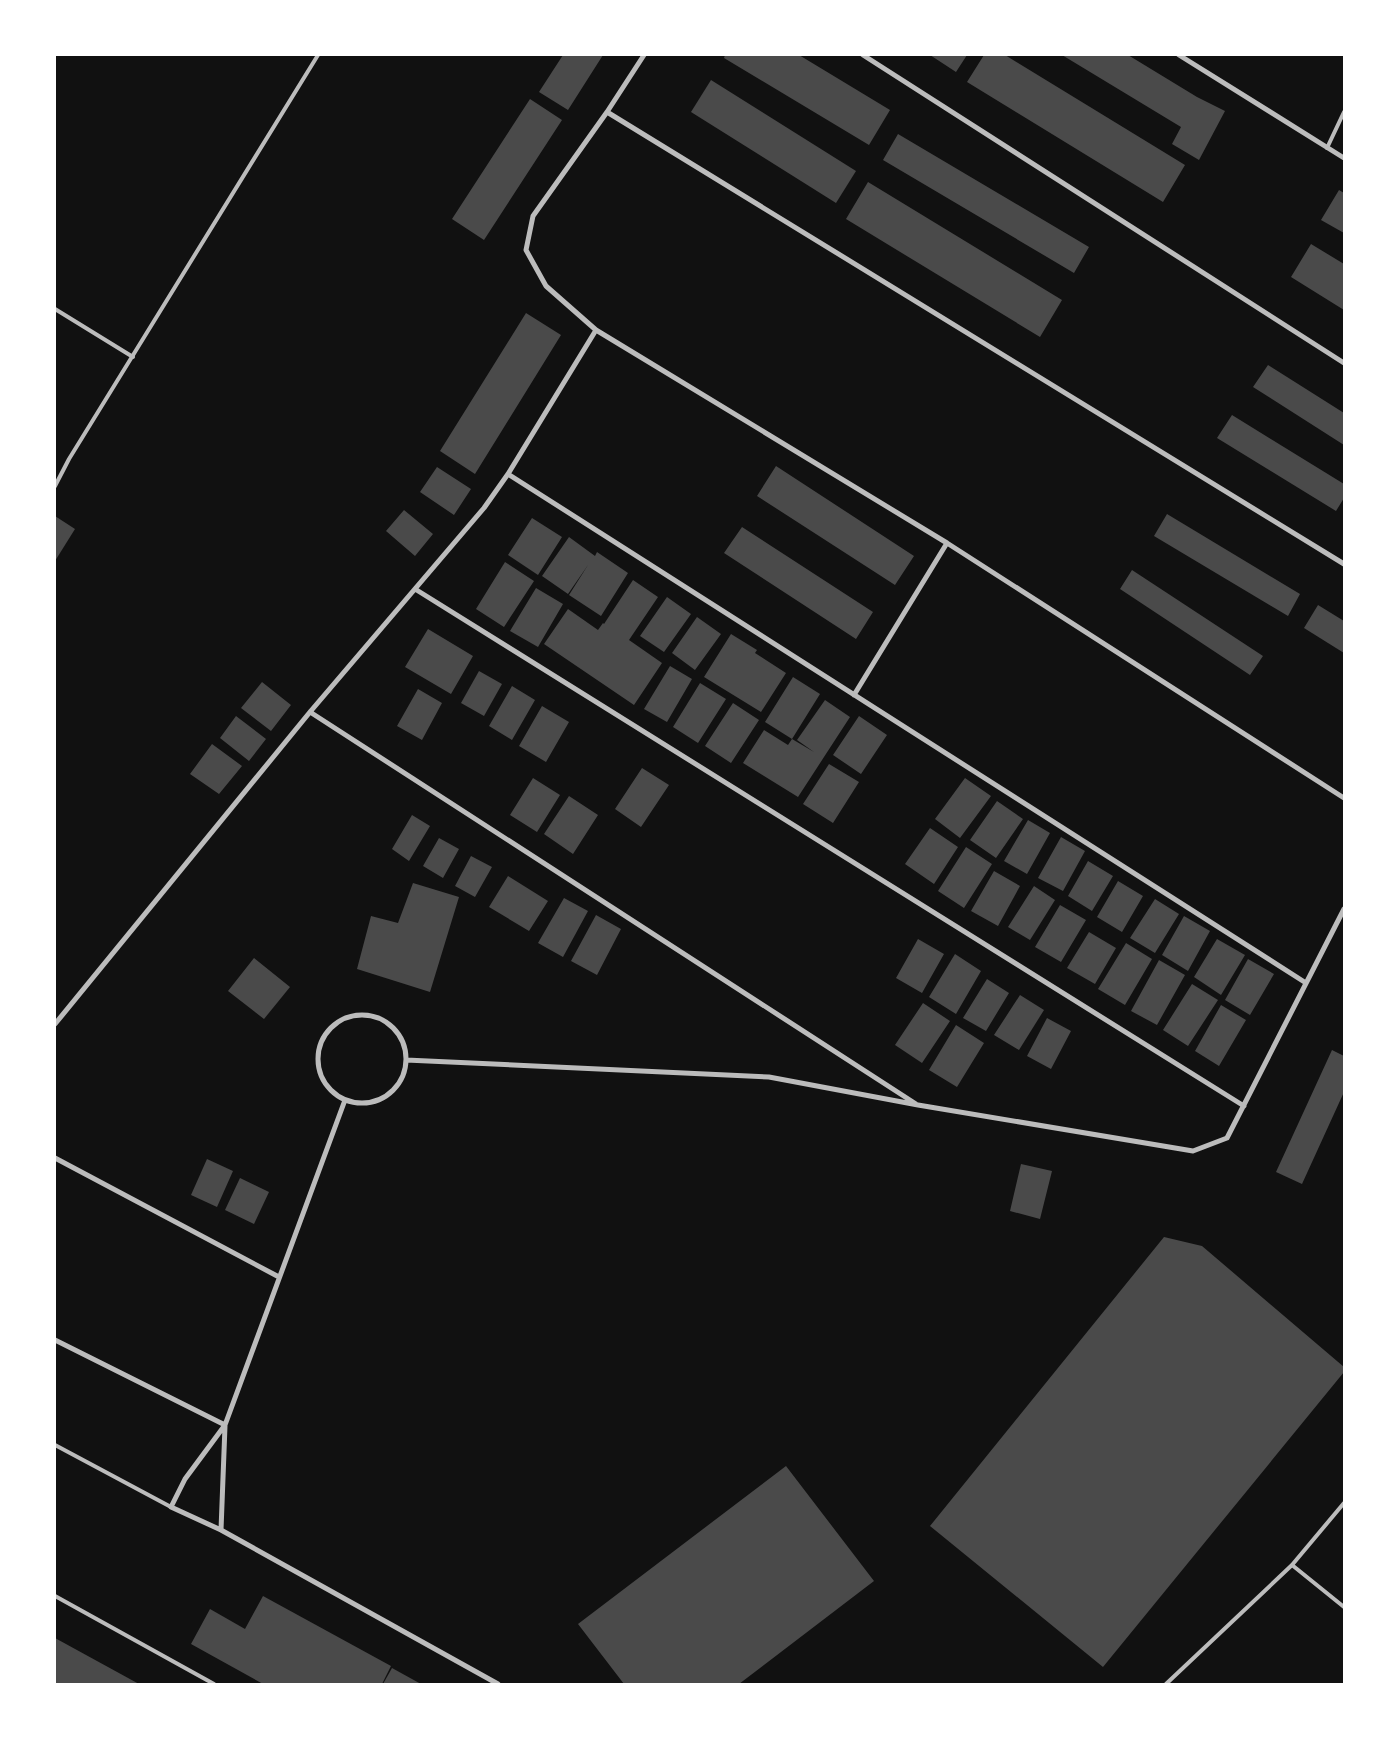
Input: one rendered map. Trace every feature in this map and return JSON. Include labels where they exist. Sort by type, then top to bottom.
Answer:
[{"type":"street","points":[[644,55],[607,112],[533,216],[526,250],[546,286],[596,330],[947,544],[1344,798]]},
{"type":"street","points":[[863,55],[1344,363]]},
{"type":"street","points":[[1179,55],[1344,158]]},
{"type":"street","points":[[607,112],[1344,564]]},
{"type":"street","points":[[55,1024],[310,712],[484,508],[508,474],[596,330]]},
{"type":"street","points":[[508,474],[1306,983]]},
{"type":"street","points":[[854,695],[947,544]]},
{"type":"street","points":[[415,589],[1244,1106]]},
{"type":"street","points":[[310,712],[918,1105]]},
{"type":"street","points":[[406,1060],[769,1077],[918,1105],[1193,1151],[1227,1138],[1344,909]]},
{"type":"street","points":[[358,1015],[372,1016],[386,1022],[397,1032],[403,1045],[406,1060],[403,1074],[396,1086],[386,1096],[373,1102],[359,1103],[345,1100],[332,1092],[323,1080],[318,1067],[318,1052],[322,1038],[331,1026],[344,1018],[358,1015]]},
{"type":"street","points":[[345,1100],[225,1425],[185,1479],[171,1507],[221,1530],[498,1684]]},
{"type":"street","points":[[55,1158],[279,1277]]},
{"type":"street","points":[[55,1340],[225,1425]]},
{"type":"street","points":[[221,1530],[225,1425]]},
{"type":"lane","points":[[55,486],[69,459],[318,55]]},
{"type":"lane","points":[[1327,148],[1344,112]]},
{"type":"lane","points":[[55,309],[133,357]]},
{"type":"lane","points":[[55,1445],[171,1507]]},
{"type":"lane","points":[[1166,1684],[1292,1566],[1344,1503]]},
{"type":"lane","points":[[1292,1566],[1344,1607]]},
{"type":"lane","points":[[55,1596],[214,1684]]},
{"type":"building","points":[[563,55],[603,55],[568,110],[539,92]]},
{"type":"building","points":[[725,55],[799,55],[890,110],[869,145],[724,58]]},
{"type":"building","points":[[930,55],[967,55],[956,72]]},
{"type":"building","points":[[984,55],[1005,55],[1185,165],[1163,202],[967,82]]},
{"type":"building","points":[[1062,55],[1128,55],[1197,97],[1225,111],[1199,160],[1172,144],[1181,127]]},
{"type":"building","points":[[711,80],[856,171],[836,203],[691,112]]},
{"type":"building","points":[[530,99],[562,120],[484,240],[452,219]]},
{"type":"building","points":[[898,134],[1089,247],[1074,273],[883,160]]},
{"type":"building","points":[[868,182],[1062,300],[1040,337],[846,219]]},
{"type":"building","points":[[1339,190],[1344,193],[1344,233],[1321,220]]},
{"type":"building","points":[[1311,244],[1344,264],[1344,310],[1291,277]]},
{"type":"building","points":[[526,313],[561,335],[475,474],[440,451]]},
{"type":"building","points":[[1268,365],[1344,413],[1344,445],[1253,387]]},
{"type":"building","points":[[1232,415],[1344,484],[1344,498],[1336,511],[1217,438]]},
{"type":"building","points":[[776,466],[914,556],[895,585],[757,496]]},
{"type":"building","points":[[437,467],[471,489],[454,515],[420,492]]},
{"type":"building","points":[[404,510],[433,534],[415,556],[386,531]]},
{"type":"building","points":[[1167,514],[1300,594],[1288,616],[1154,536]]},
{"type":"building","points":[[55,516],[75,529],[55,561]]},
{"type":"building","points":[[532,518],[562,537],[538,575],[508,555]]},
{"type":"building","points":[[742,527],[873,612],[856,639],[724,553]]},
{"type":"building","points":[[569,537],[595,556],[597,552],[628,573],[601,616],[569,595],[588,565],[568,594],[542,576]]},
{"type":"building","points":[[505,562],[534,581],[504,627],[476,609]]},
{"type":"building","points":[[1132,570],[1263,656],[1250,675],[1120,589]]},
{"type":"building","points":[[633,580],[658,597],[629,640],[662,663],[634,705],[544,644],[568,609],[598,630]]},
{"type":"building","points":[[536,588],[563,604],[538,647],[510,631]]},
{"type":"building","points":[[667,597],[691,614],[664,652],[640,636]]},
{"type":"building","points":[[1318,605],[1344,621],[1344,653],[1304,628]]},
{"type":"building","points":[[697,617],[721,634],[695,670],[672,653]]},
{"type":"building","points":[[428,629],[473,656],[451,694],[405,667]]},
{"type":"building","points":[[731,634],[757,650],[755,653],[786,673],[761,712],[704,677]]},
{"type":"building","points":[[670,666],[692,679],[667,722],[644,709]]},
{"type":"building","points":[[479,671],[502,684],[484,716],[461,703]]},
{"type":"building","points":[[793,677],[820,694],[792,739],[765,722]]},
{"type":"building","points":[[262,682],[291,705],[271,731],[241,708]]},
{"type":"building","points":[[700,683],[726,699],[698,743],[673,727]]},
{"type":"building","points":[[512,686],[535,700],[512,740],[489,726]]},
{"type":"building","points":[[418,689],[442,703],[422,740],[397,726]]},
{"type":"building","points":[[825,700],[850,717],[798,797],[743,763],[764,730],[788,745],[792,739],[814,752],[797,740]]},
{"type":"building","points":[[733,703],[759,720],[731,763],[705,746]]},
{"type":"building","points":[[542,706],[569,722],[546,762],[519,746]]},
{"type":"building","points":[[236,716],[266,739],[249,761],[220,738]]},
{"type":"building","points":[[859,716],[887,735],[861,774],[833,755]]},
{"type":"building","points":[[212,744],[242,766],[219,794],[190,774]]},
{"type":"building","points":[[829,764],[859,782],[833,823],[803,804]]},
{"type":"building","points":[[642,768],[669,785],[641,827],[615,809]]},
{"type":"building","points":[[533,778],[560,795],[537,832],[510,815]]},
{"type":"building","points":[[965,778],[991,796],[960,838],[935,819]]},
{"type":"building","points":[[569,796],[598,815],[573,854],[544,834]]},
{"type":"building","points":[[997,801],[1023,819],[996,858],[970,840]]},
{"type":"building","points":[[412,815],[430,826],[409,861],[392,849]]},
{"type":"building","points":[[1028,820],[1050,833],[1027,874],[1004,861]]},
{"type":"building","points":[[930,828],[958,847],[934,884],[905,864]]},
{"type":"building","points":[[1061,837],[1085,851],[1063,891],[1038,878]]},
{"type":"building","points":[[439,838],[459,849],[443,878],[423,866]]},
{"type":"building","points":[[966,847],[992,864],[964,908],[938,891]]},
{"type":"building","points":[[471,856],[492,867],[475,897],[455,886]]},
{"type":"building","points":[[1088,861],[1113,876],[1092,911],[1068,896]]},
{"type":"building","points":[[994,871],[1020,886],[998,926],[971,911]]},
{"type":"building","points":[[508,876],[548,901],[529,931],[489,907]]},
{"type":"building","points":[[1118,881],[1143,896],[1122,932],[1097,917]]},
{"type":"building","points":[[413,883],[459,897],[430,992],[357,969],[371,916],[398,923]]},
{"type":"building","points":[[1034,886],[1055,900],[1030,940],[1008,927]]},
{"type":"building","points":[[564,898],[588,911],[563,957],[538,943]]},
{"type":"building","points":[[1155,899],[1179,914],[1155,953],[1130,938]]},
{"type":"building","points":[[1060,905],[1086,920],[1061,962],[1035,947]]},
{"type":"building","points":[[596,915],[621,929],[597,975],[571,961]]},
{"type":"building","points":[[1184,916],[1210,931],[1188,971],[1162,955]]},
{"type":"building","points":[[1089,932],[1116,948],[1095,984],[1067,968]]},
{"type":"building","points":[[918,939],[944,954],[922,993],[896,978]]},
{"type":"building","points":[[1217,939],[1245,955],[1221,995],[1194,977]]},
{"type":"building","points":[[1126,943],[1152,959],[1125,1005],[1098,989]]},
{"type":"building","points":[[955,954],[981,971],[956,1014],[929,997]]},
{"type":"building","points":[[254,958],[290,987],[264,1019],[228,991]]},
{"type":"building","points":[[1248,959],[1274,974],[1250,1015],[1225,1000]]},
{"type":"building","points":[[1159,960],[1185,975],[1157,1025],[1131,1011]]},
{"type":"building","points":[[987,979],[1009,993],[986,1031],[963,1018]]},
{"type":"building","points":[[1192,984],[1218,1000],[1188,1046],[1163,1030]]},
{"type":"building","points":[[1020,995],[1044,1010],[1019,1050],[994,1035]]},
{"type":"building","points":[[923,1003],[950,1021],[922,1063],[895,1045]]},
{"type":"building","points":[[1221,1005],[1246,1020],[1219,1066],[1195,1051]]},
{"type":"building","points":[[1047,1018],[1071,1031],[1051,1069],[1027,1056]]},
{"type":"building","points":[[956,1025],[984,1043],[957,1087],[929,1070]]},
{"type":"building","points":[[1332,1050],[1344,1056],[1344,1092],[1302,1184],[1276,1172]]},
{"type":"building","points":[[207,1159],[233,1171],[217,1207],[191,1195]]},
{"type":"building","points":[[1021,1164],[1052,1171],[1040,1219],[1010,1211]]},
{"type":"building","points":[[240,1178],[269,1192],[254,1224],[225,1210]]},
{"type":"building","points":[[1164,1237],[1202,1246],[1344,1367],[1344,1372],[1103,1667],[930,1526]]},
{"type":"building","points":[[786,1466],[874,1581],[739,1684],[624,1684],[578,1624]]},
{"type":"building","points":[[263,1596],[391,1666],[382,1684],[263,1684],[191,1644],[210,1609],[245,1629]]},
{"type":"building","points":[[55,1638],[139,1684],[55,1684]]},
{"type":"building","points":[[392,1668],[421,1684],[383,1684]]}]
